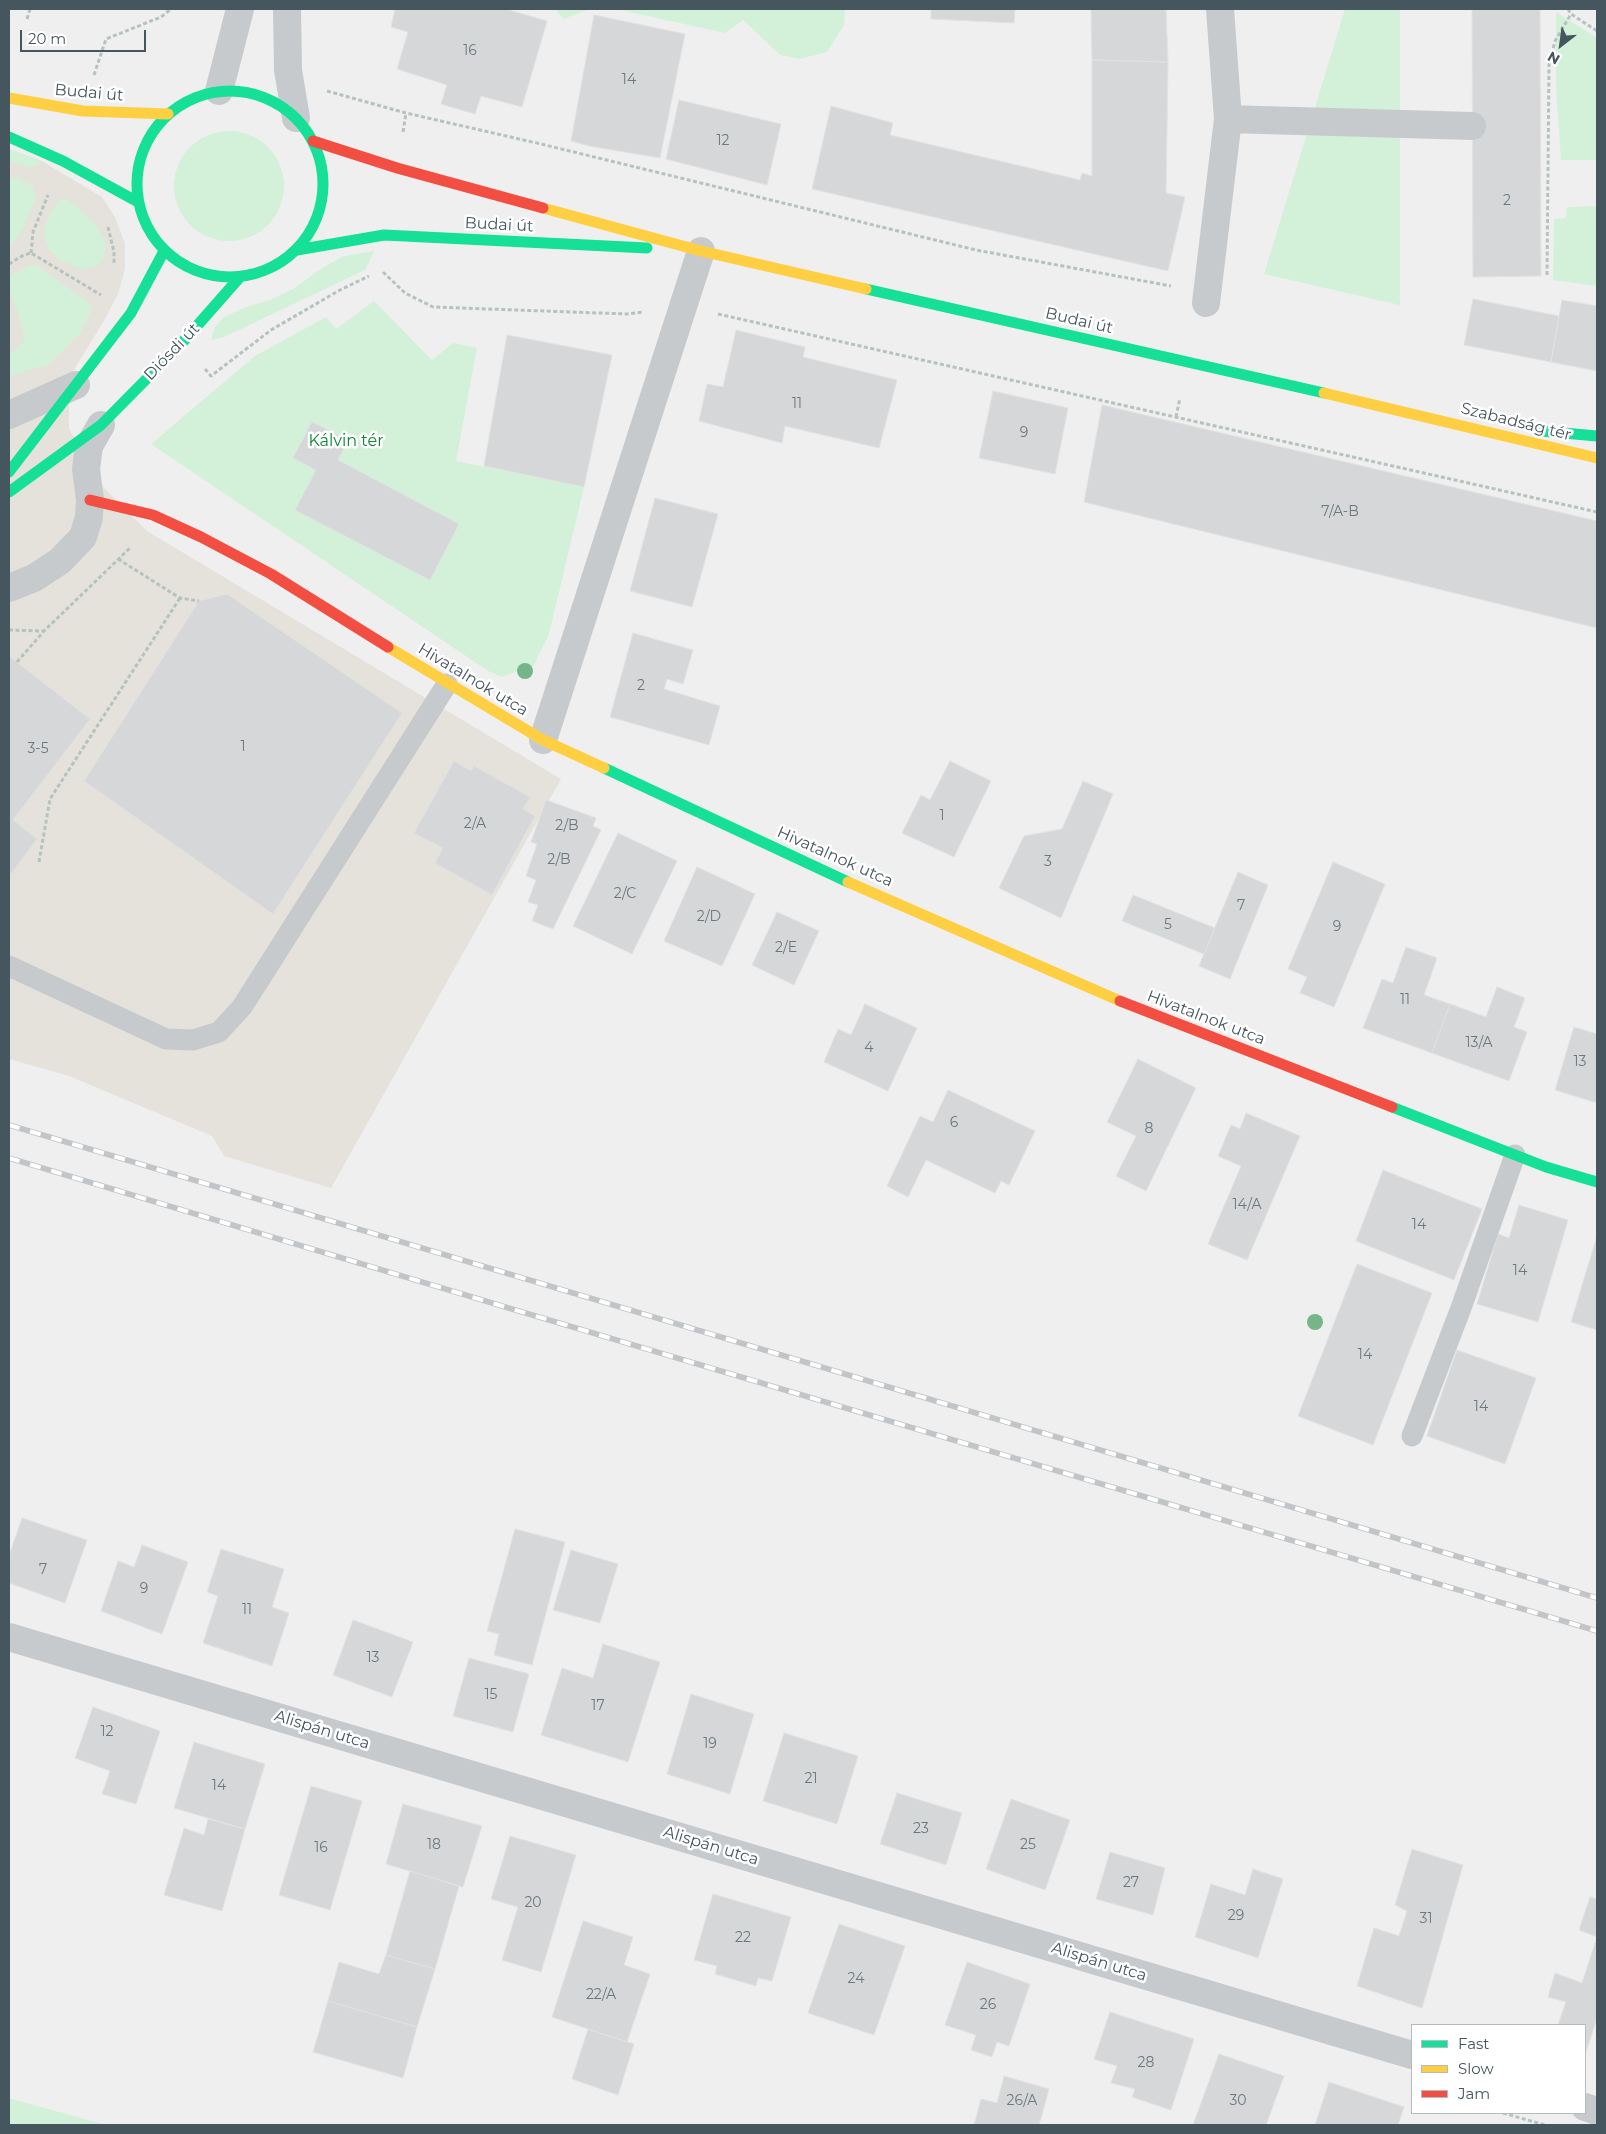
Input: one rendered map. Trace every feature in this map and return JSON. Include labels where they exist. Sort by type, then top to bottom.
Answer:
[{"type":"main road","points":[[220,91],[249,91],[274,102],[296,118],[313,141],[322,168],[323,198],[314,226],[297,250],[270,269],[240,277],[212,276],[186,268],[164,251],[147,229],[138,202],[137,170],[147,139],[168,114],[192,98],[220,91]]},
{"type":"main road","name":"Budai út","points":[[9,98],[83,111],[168,114]]},
{"type":"main road","points":[[9,137],[63,161],[138,202]]},
{"type":"main road","name":"Budai út","points":[[313,141],[397,168],[701,251],[1450,422]]},
{"type":"main road","name":"Budai út","points":[[297,250],[384,235],[701,251]]},
{"type":"main road","points":[[9,472],[131,313],[164,251]]},
{"type":"main road","name":"Diósdi út","points":[[9,492],[100,425],[181,344],[240,277]]},
{"type":"main road","name":"Szabadság tér","points":[[1450,422],[1597,436]]},
{"type":"main road","name":"Szabadság tér","points":[[1450,422],[1597,458]]},
{"type":"main road","name":"Hivatalnok utca","points":[[90,500],[153,515],[201,537],[271,574],[447,684],[543,740],[797,859],[1126,1004],[1546,1168],[1597,1182]]},
{"type":"street","points":[[220,91],[240,9]]},
{"type":"street","points":[[287,9],[288,70],[296,118]]},
{"type":"street","points":[[1206,303],[1228,119],[1220,9]]},
{"type":"street","points":[[1228,119],[1472,126]]},
{"type":"street","points":[[543,740],[701,251]]},
{"type":"street","points":[[9,414],[76,386]]},
{"type":"street","name":"Diósdi út","points":[[9,588],[34,578],[60,561],[83,536],[89,517],[90,500],[86,469],[89,446],[100,425]]},
{"type":"street","name":"Alispán utca","points":[[9,1636],[1411,2056]]},
{"type":"lane","points":[[9,966],[166,1039],[194,1040],[219,1032],[242,1007],[447,684]]},
{"type":"lane","points":[[1412,1436],[1461,1308],[1514,1155]]},
{"type":"path","points":[[27,19],[30,9]]},
{"type":"path","points":[[106,39],[161,17],[171,9]]},
{"type":"path","points":[[1568,9],[1571,14],[1597,31]]},
{"type":"path","points":[[1547,275],[1549,65],[1555,42],[1571,14]]},
{"type":"path","points":[[323,88],[406,113],[956,245],[1174,286]]},
{"type":"path","points":[[107,225],[114,252],[114,273]]},
{"type":"path","points":[[382,270],[404,293],[433,307],[627,314],[683,306],[1597,512]]},
{"type":"path","points":[[211,376],[271,330],[340,290],[373,274]]},
{"type":"path","points":[[17,662],[44,631],[147,531],[153,515]]},
{"type":"path","points":[[118,559],[180,598],[199,601]]},
{"type":"path","points":[[39,862],[50,799],[180,598]]},
{"type":"path","points":[[9,630],[44,631]]},
{"type":"path","points":[[1506,2114],[1545,2125]]},
{"type":"shaded area","points":[[9,149],[42,161],[102,197],[115,217],[125,244],[125,269],[118,294],[69,378],[69,429],[104,488],[147,531],[561,779],[331,1188],[224,1156],[212,1136],[69,1076],[9,1059]]},
{"type":"green space","points":[[555,9],[590,9],[563,19]]},
{"type":"green space","points":[[616,9],[845,9],[844,25],[827,52],[799,59],[780,55],[743,20],[725,33]]},
{"type":"green space","points":[[1345,9],[1400,9],[1400,305],[1264,274]]},
{"type":"green space","points":[[1556,12],[1597,38],[1597,160],[1561,160],[1556,86]]},
{"type":"green space","points":[[229,131],[250,135],[268,147],[280,165],[284,186],[280,207],[268,225],[250,237],[229,241],[208,237],[190,225],[178,207],[174,186],[178,165],[190,147],[208,135]]},
{"type":"green space","points":[[9,149],[42,161],[36,166],[29,167],[9,161]]},
{"type":"green space","points":[[9,176],[22,180],[32,186],[36,198],[21,232],[9,248]]},
{"type":"green space","points":[[65,199],[75,205],[98,227],[106,246],[103,258],[96,267],[81,269],[59,260],[48,248],[44,234],[47,220],[58,201]]},
{"type":"green space","points":[[1597,206],[1597,286],[1553,280],[1554,219],[1566,218],[1567,207]]},
{"type":"green space","points":[[374,251],[365,270],[222,338],[211,340],[214,328],[224,317],[243,308],[270,300],[293,289],[322,268],[344,256]]},
{"type":"green space","points":[[36,265],[88,302],[91,307],[80,333],[48,365],[9,376],[9,355],[25,341],[20,318],[9,288],[9,277],[28,266]]},
{"type":"green space","name":"Kálvin tér","points":[[374,301],[432,360],[453,343],[477,348],[456,461],[584,487],[549,634],[534,665],[502,677],[488,671],[151,444],[255,356],[326,317],[336,329]]},
{"type":"green space","points":[[9,2098],[106,2125],[9,2125]]},
{"type":"building","points":[[395,9],[506,9],[547,21],[522,107],[481,96],[475,114],[441,104],[447,85],[397,69],[408,32],[391,27]]},
{"type":"building","points":[[931,9],[1015,9],[1014,23],[931,19]]},
{"type":"building","points":[[1091,9],[1166,9],[1168,62],[1092,60]]},
{"type":"building","points":[[1472,9],[1540,9],[1541,276],[1473,277]]},
{"type":"building","points":[[594,15],[685,34],[660,158],[589,146],[571,141]]},
{"type":"building","points":[[1092,60],[1168,62],[1166,193],[1185,197],[1168,271],[812,189],[831,106],[893,123],[890,135],[1080,180],[1082,173],[1092,176]]},
{"type":"building","points":[[679,100],[781,124],[767,185],[666,159]]},
{"type":"building","points":[[1473,299],[1559,316],[1551,362],[1464,345]]},
{"type":"building","points":[[1562,300],[1597,306],[1597,371],[1551,362]]},
{"type":"building","points":[[736,330],[805,347],[803,357],[897,380],[879,448],[785,426],[782,443],[699,421],[707,384],[723,387]]},
{"type":"building","points":[[507,335],[612,355],[584,487],[484,466]]},
{"type":"building","points":[[993,391],[1068,408],[1055,474],[979,458]]},
{"type":"building","points":[[1102,405],[1597,521],[1597,628],[1084,502]]},
{"type":"building","points":[[312,422],[348,440],[338,460],[459,524],[430,580],[295,510],[316,470],[293,458]]},
{"type":"building","points":[[655,498],[718,514],[692,607],[630,591]]},
{"type":"building","points":[[227,594],[402,713],[273,914],[84,781],[199,601]]},
{"type":"building","points":[[633,633],[693,650],[683,684],[667,679],[664,689],[720,706],[709,745],[610,717]]},
{"type":"building","points":[[9,656],[90,719],[13,820],[37,839],[11,874],[9,872]]},
{"type":"building","points":[[454,761],[471,771],[474,766],[530,797],[523,809],[535,816],[492,895],[435,863],[443,848],[414,833]]},
{"type":"building","points":[[950,761],[991,781],[954,857],[902,833],[921,795],[930,800]]},
{"type":"building","points":[[1083,781],[1113,794],[1061,918],[999,888],[1024,836],[1062,829]]},
{"type":"building","points":[[546,800],[596,818],[593,826],[601,830],[553,929],[532,921],[538,905],[528,902],[536,880],[526,876],[537,844],[531,842]]},
{"type":"building","points":[[618,833],[677,861],[632,954],[573,926]]},
{"type":"building","points":[[1333,862],[1385,884],[1334,1007],[1300,993],[1307,977],[1288,969]]},
{"type":"building","points":[[697,867],[755,894],[722,966],[664,941]]},
{"type":"building","points":[[1238,872],[1268,885],[1230,979],[1199,966]]},
{"type":"building","points":[[1133,895],[1215,928],[1204,954],[1122,921]]},
{"type":"building","points":[[777,912],[819,931],[794,985],[752,965]]},
{"type":"building","points":[[1406,947],[1437,958],[1424,995],[1450,1004],[1432,1053],[1363,1028],[1382,979],[1393,983]]},
{"type":"building","points":[[1497,987],[1525,998],[1514,1027],[1527,1032],[1509,1081],[1432,1053],[1450,1004],[1486,1017]]},
{"type":"building","points":[[865,1004],[917,1028],[888,1091],[824,1062],[838,1029],[851,1035]]},
{"type":"building","points":[[1574,1027],[1597,1034],[1597,1103],[1555,1090]]},
{"type":"building","points":[[1138,1059],[1196,1088],[1146,1191],[1116,1176],[1136,1136],[1107,1122]]},
{"type":"building","points":[[948,1090],[1035,1131],[1009,1185],[1001,1181],[995,1193],[926,1160],[908,1197],[887,1186],[920,1116],[933,1122]]},
{"type":"building","points":[[1246,1113],[1300,1136],[1247,1260],[1208,1244],[1241,1166],[1218,1156],[1231,1125],[1240,1129]]},
{"type":"building","points":[[1383,1170],[1482,1209],[1454,1280],[1356,1241]]},
{"type":"building","points":[[1519,1205],[1568,1220],[1538,1322],[1477,1304],[1498,1234],[1509,1238]]},
{"type":"building","points":[[1597,1239],[1597,1330],[1571,1322]]},
{"type":"building","points":[[1357,1264],[1432,1293],[1373,1445],[1298,1416]]},
{"type":"building","points":[[1457,1350],[1536,1378],[1505,1464],[1427,1436]]},
{"type":"building","points":[[22,1518],[87,1540],[65,1603],[9,1583],[9,1556]]},
{"type":"building","points":[[515,1529],[565,1542],[532,1665],[494,1655],[499,1634],[487,1631]]},
{"type":"building","points":[[142,1545],[188,1562],[162,1634],[101,1611],[118,1561],[134,1567]]},
{"type":"building","points":[[221,1549],[284,1569],[272,1607],[289,1613],[272,1666],[203,1643],[218,1596],[207,1592]]},
{"type":"building","points":[[571,1550],[618,1564],[600,1623],[553,1610]]},
{"type":"building","points":[[353,1620],[413,1642],[392,1697],[333,1675]]},
{"type":"building","points":[[603,1644],[660,1662],[628,1762],[541,1735],[562,1668],[593,1678]]},
{"type":"building","points":[[469,1658],[529,1674],[513,1732],[453,1716]]},
{"type":"building","points":[[691,1694],[754,1714],[730,1794],[667,1774]]},
{"type":"building","points":[[93,1707],[160,1731],[136,1804],[102,1794],[110,1771],[75,1758]]},
{"type":"building","points":[[784,1733],[858,1756],[837,1824],[763,1801]]},
{"type":"building","points":[[194,1742],[265,1764],[245,1829],[174,1808]]},
{"type":"building","points":[[311,1786],[362,1801],[330,1910],[279,1895]]},
{"type":"building","points":[[897,1793],[962,1813],[946,1865],[880,1844]]},
{"type":"building","points":[[1011,1799],[1070,1820],[1045,1890],[986,1869]]},
{"type":"building","points":[[403,1804],[482,1826],[463,1887],[386,1864]]},
{"type":"building","points":[[208,1819],[245,1829],[222,1911],[164,1895],[184,1828],[204,1835]]},
{"type":"building","points":[[510,1836],[576,1855],[541,1972],[502,1960],[518,1907],[491,1899]]},
{"type":"building","points":[[1412,1849],[1463,1865],[1422,2008],[1357,1986],[1374,1928],[1399,1936],[1407,1911],[1395,1905]]},
{"type":"building","points":[[1110,1852],[1165,1868],[1153,1915],[1096,1899]]},
{"type":"building","points":[[1253,1869],[1283,1879],[1258,1958],[1195,1937],[1211,1884],[1245,1895]]},
{"type":"building","points":[[410,1871],[459,1886],[435,1969],[386,1955]]},
{"type":"building","points":[[713,1894],[791,1917],[772,1981],[758,1978],[756,1986],[715,1974],[717,1966],[694,1960]]},
{"type":"building","points":[[1590,1897],[1597,1899],[1597,1937],[1579,1930]]},
{"type":"building","points":[[583,1921],[633,1937],[624,1965],[650,1974],[627,2042],[552,2017]]},
{"type":"building","points":[[839,1924],[905,1946],[874,2035],[808,2013]]},
{"type":"building","points":[[1597,1937],[1597,2018],[1586,2052],[1586,2024],[1558,2024],[1566,2002],[1548,1997],[1555,1973],[1582,1983]]},
{"type":"building","points":[[386,1955],[435,1969],[417,2027],[328,2001],[339,1962],[379,1974]]},
{"type":"building","points":[[967,1962],[1030,1984],[1009,2046],[997,2042],[992,2057],[971,2050],[976,2035],[945,2025]]},
{"type":"building","points":[[328,2001],[417,2027],[403,2078],[313,2052]]},
{"type":"building","points":[[1110,2012],[1194,2039],[1171,2110],[1132,2097],[1135,2089],[1111,2083],[1117,2066],[1094,2059]]},
{"type":"building","points":[[588,2029],[634,2044],[618,2095],[572,2079]]},
{"type":"building","points":[[1219,2054],[1284,2076],[1266,2125],[1193,2125]]},
{"type":"building","points":[[1004,2076],[1049,2089],[1039,2125],[974,2125],[981,2099],[997,2103]]},
{"type":"building","points":[[1329,2082],[1404,2107],[1398,2125],[1315,2125]]},
{"type":"railway","points":[[9,1125],[1597,1598]]},
{"type":"railway","points":[[9,1158],[1597,1631]]},
{"type":"traffic: fast","points":[[221,91],[239,91],[266,98],[296,118],[316,148],[323,175],[323,184],[323,193],[316,220],[296,250],[266,270],[239,277],[221,277],[203,273],[186,266],[171,256],[158,243],[148,228],[141,211],[137,193],[137,175],[141,157],[148,140],[158,125],[171,112],[186,102],[203,95],[221,91]]},
{"type":"traffic: fast","points":[[9,137],[63,161],[138,202]]},
{"type":"traffic: fast","points":[[297,250],[384,235],[647,248]]},
{"type":"traffic: fast","points":[[9,472],[131,313],[164,251]]},
{"type":"traffic: fast","points":[[9,492],[101,425],[181,344],[240,277]]},
{"type":"traffic: fast","points":[[866,289],[1324,393]]},
{"type":"traffic: fast","points":[[1541,431],[1597,436]]},
{"type":"traffic: fast","points":[[604,768],[848,882]]},
{"type":"traffic: fast","points":[[1392,1107],[1546,1167],[1597,1182]]},
{"type":"traffic: slow","points":[[9,98],[83,111],[168,114]]},
{"type":"traffic: slow","points":[[543,208],[701,251],[866,289]]},
{"type":"traffic: slow","points":[[1324,393],[1597,458]]},
{"type":"traffic: slow","points":[[388,647],[543,740],[604,768]]},
{"type":"traffic: slow","points":[[848,882],[1120,1001]]},
{"type":"traffic: jam","points":[[313,141],[397,168],[543,208]]},
{"type":"traffic: jam","points":[[90,500],[153,515],[201,537],[271,574],[388,647]]},
{"type":"traffic: jam","points":[[1120,1001],[1392,1107]]}]
